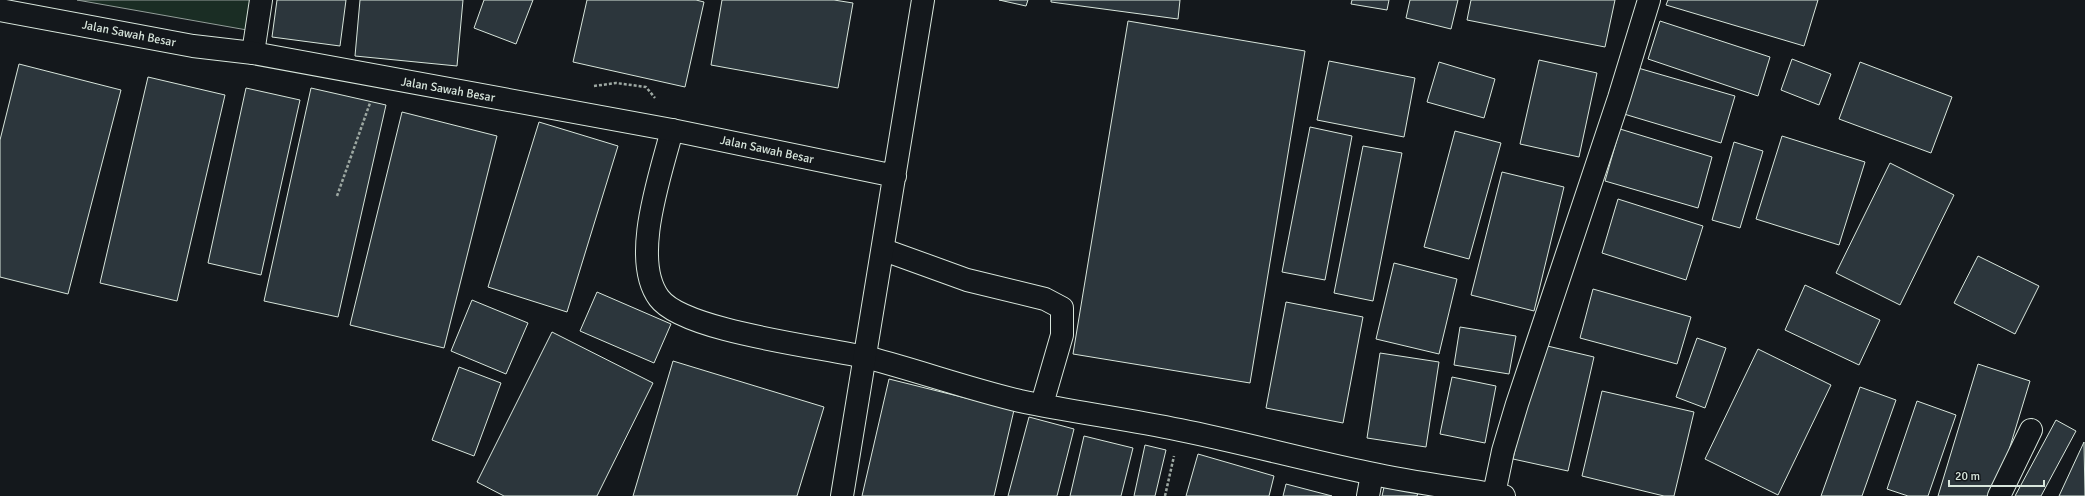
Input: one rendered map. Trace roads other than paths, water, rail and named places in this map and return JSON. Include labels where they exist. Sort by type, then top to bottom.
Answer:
[{"type":"street","points":[[253,54],[261,0]]},
{"type":"street","points":[[842,496],[884,250],[923,0]]},
{"type":"street","points":[[672,130],[649,222],[646,248],[651,283],[660,299],[672,310],[696,321],[788,343],[866,358],[1020,401],[1181,430],[1372,474],[1499,495],[1503,451],[1517,404],[1619,98],[1649,0]]},
{"type":"street","name":"Jalan Sawah Besar","points":[[0,10],[193,46],[253,54],[378,78],[672,130],[895,176]]},
{"type":"street","points":[[884,250],[967,280],[1045,299],[1062,308],[1062,335],[1042,404]]},
{"type":"street","points":[[1999,496],[2031,430]]},
{"type":"street","points":[[1368,496],[1372,474]]}]
